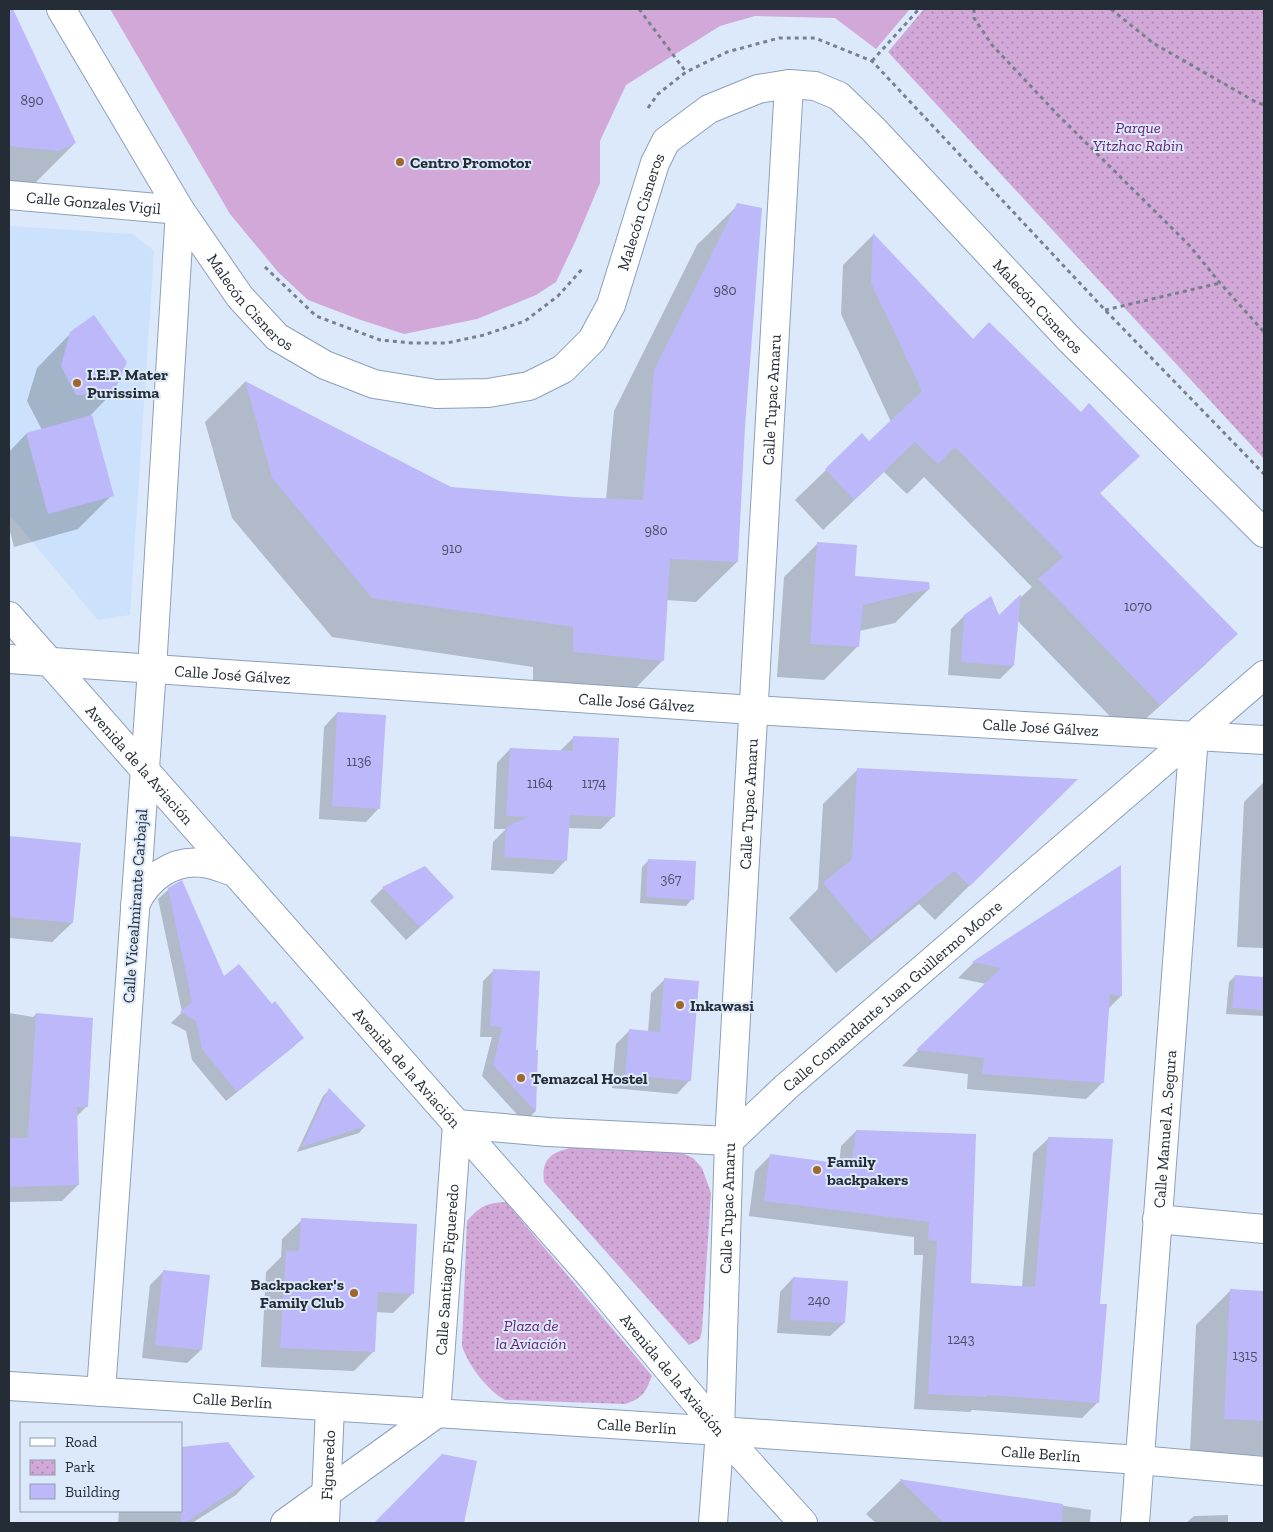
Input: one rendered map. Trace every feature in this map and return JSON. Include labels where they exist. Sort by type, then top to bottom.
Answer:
[{"type":"street","name":"Malecón Cisneros","points":[[61,9],[180,210],[246,303],[277,336],[325,365],[374,384],[436,394],[488,393],[529,386],[563,369],[592,340],[611,305],[655,163],[666,141],[709,109],[758,90],[789,84],[815,86],[839,96],[881,137],[1068,338],[1264,533]]},
{"type":"street","name":"Calle Tupac Amaru","points":[[713,1523],[720,1432],[729,1141],[789,84]]},
{"type":"street","name":"Calle Gonzales Vigil","points":[[9,195],[180,210]]},
{"type":"street","name":"Calle Vicealmirante Carbajal","points":[[101,1392],[152,669],[180,210]]},
{"type":"street","name":"Avenida de la Aviación","points":[[9,616],[590,1275],[720,1432],[803,1523]]},
{"type":"street","name":"Calle José Gálvez","points":[[9,659],[753,710],[1264,740]]},
{"type":"street","name":"Calle Comandante Juan Guillermo Moore","points":[[729,1141],[786,1087],[1264,676]]},
{"type":"street","name":"Calle Manuel A. Segura","points":[[1135,1523],[1194,736]]},
{"type":"street","points":[[135,905],[145,886],[161,872],[180,864],[202,862],[234,872]]},
{"type":"street","points":[[457,1124],[548,1132],[729,1141]]},
{"type":"street","name":"Calle Santiago Figueredo","points":[[436,1414],[457,1124]]},
{"type":"street","points":[[1157,1219],[1264,1229]]},
{"type":"street","name":"Calle Berlín","points":[[9,1386],[1139,1460],[1264,1471]]},
{"type":"street","name":"Figueredo","points":[[325,1523],[330,1407]]},
{"type":"street","points":[[285,1523],[436,1414]]},
{"type":"path","points":[[639,9],[686,72]]},
{"type":"path","points":[[872,61],[919,9]]},
{"type":"path","points":[[974,9],[974,18],[992,45],[1056,114],[1190,246],[1264,332]]},
{"type":"path","points":[[1111,9],[1153,42],[1264,105]]},
{"type":"path","points":[[1105,310],[1220,283]]},
{"type":"shaded area","name":"I.E.P. Mater Purissima","points":[[9,226],[133,234],[154,251],[130,615],[98,620],[9,514]]},
{"type":"green space","name":"Centro Promotor","points":[[110,9],[910,9],[876,49],[835,18],[755,16],[720,26],[626,85],[600,141],[600,183],[556,282],[536,295],[477,319],[404,334],[308,300],[278,272],[230,214]]},
{"type":"green space","name":"Parque Yitzhac Rabin","points":[[924,9],[1264,9],[1264,459],[888,52]]},
{"type":"green space","points":[[574,1147],[678,1151],[693,1158],[702,1168],[711,1193],[700,1339],[689,1345],[544,1182],[544,1167],[550,1157],[560,1151]]},
{"type":"green space","name":"Plaza de la Aviación","points":[[506,1202],[652,1376],[640,1397],[625,1404],[505,1400],[486,1384],[474,1369],[462,1346],[467,1221],[484,1206]]},
{"type":"building","points":[[9,9],[13,9],[76,143],[58,151],[9,146]]},
{"type":"building","points":[[737,203],[762,208],[745,427],[738,562],[670,559],[664,661],[573,652],[573,627],[372,598],[272,478],[245,381],[451,487],[573,497],[643,500],[654,370]]},
{"type":"building","points":[[873,233],[973,339],[989,322],[1081,412],[1089,403],[1140,456],[1100,493],[1238,634],[1160,705],[1038,579],[1063,557],[955,447],[938,464],[915,442],[854,500],[825,469],[862,433],[869,441],[922,391],[871,283]]},
{"type":"building","points":[[94,315],[127,362],[113,394],[76,395],[61,366],[70,332]]},
{"type":"building","points":[[92,415],[114,496],[48,514],[26,433]]},
{"type":"building","points":[[817,542],[857,545],[855,576],[929,582],[930,589],[863,605],[859,647],[810,644]]},
{"type":"building","points":[[1021,594],[1014,666],[961,662],[964,615],[991,596],[999,615]]},
{"type":"building","points":[[337,712],[386,715],[380,809],[332,806]]},
{"type":"building","points":[[573,736],[619,738],[615,817],[570,815],[567,861],[504,857],[506,827],[528,817],[506,816],[510,748],[573,751]]},
{"type":"building","points":[[857,768],[1078,779],[970,886],[954,871],[871,940],[823,883],[852,859]]},
{"type":"building","points":[[9,836],[81,843],[73,923],[9,917]]},
{"type":"building","points":[[648,859],[696,861],[694,900],[646,897]]},
{"type":"building","points":[[1121,865],[1122,996],[1110,994],[1104,1083],[982,1074],[984,1058],[916,1050],[1001,968],[972,962]]},
{"type":"building","points":[[425,866],[454,897],[420,927],[382,887]]},
{"type":"building","points":[[182,880],[224,976],[239,964],[272,1004],[275,1001],[304,1038],[237,1092],[202,1049],[196,1021],[180,1012],[192,1002],[168,888]]},
{"type":"building","points":[[493,969],[540,971],[536,1050],[538,1050],[536,1112],[493,1065],[502,1027],[490,1026]]},
{"type":"building","points":[[1235,975],[1264,977],[1264,1010],[1232,1008]]},
{"type":"building","name":"Inkawasi","points":[[664,978],[699,981],[691,1081],[625,1075],[629,1029],[660,1032]]},
{"type":"building","points":[[36,1013],[93,1018],[88,1107],[77,1107],[79,1185],[9,1187],[9,1138],[28,1138]]},
{"type":"building","points":[[329,1088],[366,1126],[302,1147]]},
{"type":"building","points":[[856,1130],[976,1134],[971,1283],[1035,1287],[1048,1137],[1113,1139],[1100,1304],[1107,1304],[1099,1403],[987,1395],[987,1397],[928,1394],[937,1241],[928,1240],[929,1222],[764,1201],[770,1154],[851,1165]]},
{"type":"building","points":[[301,1218],[417,1224],[414,1294],[378,1292],[375,1352],[280,1348],[286,1251],[299,1251]]},
{"type":"building","points":[[163,1270],[210,1275],[202,1350],[155,1345]]},
{"type":"building","points":[[793,1277],[848,1281],[845,1323],[790,1320]]},
{"type":"building","points":[[1230,1289],[1264,1291],[1264,1421],[1224,1419]]},
{"type":"building","points":[[228,1442],[255,1477],[185,1523],[181,1523],[182,1447]]},
{"type":"building","points":[[442,1454],[477,1461],[464,1523],[374,1523]]},
{"type":"building","points":[[899,1479],[1063,1504],[1062,1523],[944,1523]]},
{"type":"place","name":"Centro Promotor","points":[[400,162]]},
{"type":"place","name":"I.E.P. Mater Purissima","points":[[77,383]]},
{"type":"place","name":"Inkawasi","points":[[680,1005]]},
{"type":"place","name":"Temazcal Hostel","points":[[521,1078]]},
{"type":"place","name":"Family backpakers","points":[[817,1170]]},
{"type":"place","name":"Backpacker's Family Club","points":[[354,1293]]}]
